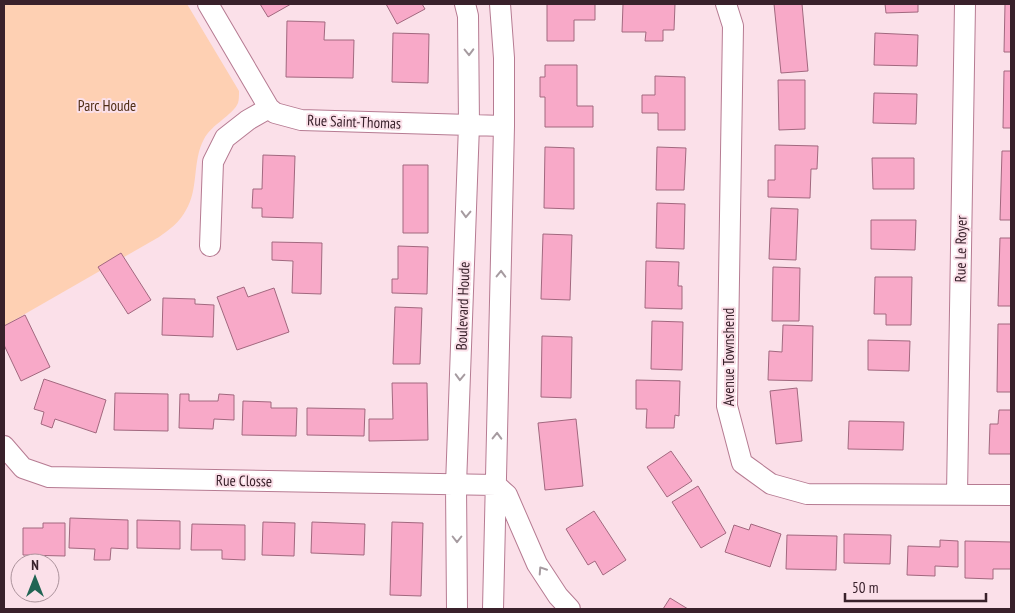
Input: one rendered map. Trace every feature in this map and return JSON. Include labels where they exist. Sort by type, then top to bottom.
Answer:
[{"type":"street","points":[[208,4],[269,108],[248,120],[226,138],[213,162],[210,246]]},
{"type":"street","name":"Boulevard Houde","points":[[457,609],[456,485],[469,125],[468,16],[465,4]]},
{"type":"street","points":[[493,609],[504,126],[504,58],[500,4]]},
{"type":"street","name":"Avenue Townshend","points":[[726,4],[733,26],[727,406],[742,463],[771,484],[807,494],[1011,495]]},
{"type":"street","name":"Rue Le Royer","points":[[957,494],[964,4]]},
{"type":"street","name":"Rue Saint-Thomas","points":[[269,108],[275,113],[301,120],[504,126]]},
{"type":"street","name":"Rue Closse","points":[[4,446],[23,468],[48,477],[496,485]]},
{"type":"street","points":[[496,485],[507,494],[537,564],[558,596],[570,609]]},
{"type":"green space","name":"Parc Houde","points":[[4,4],[187,4],[239,91],[238,102],[232,112],[212,129],[204,139],[198,156],[190,202],[184,214],[170,229],[4,326]]},
{"type":"building","points":[[260,4],[291,4],[268,17]]},
{"type":"building","points":[[386,4],[422,4],[425,9],[397,24]]},
{"type":"building","points":[[547,4],[595,4],[595,20],[574,20],[574,41],[547,41]]},
{"type":"building","points":[[623,4],[675,4],[674,30],[663,30],[663,41],[645,41],[646,32],[622,32]]},
{"type":"building","points":[[774,4],[802,4],[808,71],[781,73]]},
{"type":"building","points":[[885,4],[918,4],[918,12],[886,13]]},
{"type":"building","points":[[1005,4],[1011,4],[1011,52],[1004,52]]},
{"type":"building","points":[[287,21],[325,22],[324,40],[354,40],[353,78],[286,77]]},
{"type":"building","points":[[393,33],[429,34],[428,83],[392,82]]},
{"type":"building","points":[[875,33],[918,35],[917,66],[874,65]]},
{"type":"building","points":[[545,65],[577,65],[577,106],[593,106],[593,127],[545,127],[545,97],[540,97],[540,77],[545,77]]},
{"type":"building","points":[[1004,71],[1011,71],[1011,128],[1003,128]]},
{"type":"building","points":[[655,76],[685,77],[685,130],[658,130],[658,113],[642,113],[642,95],[655,95]]},
{"type":"building","points":[[778,80],[805,80],[805,129],[779,130]]},
{"type":"building","points":[[874,93],[917,94],[916,124],[873,123]]},
{"type":"building","points":[[775,145],[818,146],[817,169],[811,169],[810,198],[768,197],[768,180],[775,180]]},
{"type":"building","points":[[545,147],[574,148],[574,209],[544,208]]},
{"type":"building","points":[[657,147],[686,148],[684,190],[656,190]]},
{"type":"building","points":[[1002,151],[1011,151],[1011,220],[1000,220]]},
{"type":"building","points":[[263,155],[295,156],[293,218],[262,217],[262,208],[252,208],[253,189],[262,189]]},
{"type":"building","points":[[872,158],[914,158],[914,189],[873,189]]},
{"type":"building","points":[[403,165],[428,165],[428,233],[403,233]]},
{"type":"building","points":[[657,203],[685,204],[684,249],[656,248]]},
{"type":"building","points":[[771,208],[798,209],[796,260],[769,259]]},
{"type":"building","points":[[871,220],[916,220],[915,250],[871,249]]},
{"type":"building","points":[[543,234],[572,235],[570,300],[541,299]]},
{"type":"building","points":[[1000,238],[1011,238],[1011,306],[998,306]]},
{"type":"building","points":[[272,242],[322,243],[321,294],[292,293],[293,261],[272,260]]},
{"type":"building","points":[[398,246],[428,247],[427,294],[392,293],[392,279],[398,279]]},
{"type":"building","points":[[121,253],[151,300],[128,314],[98,267]]},
{"type":"building","points":[[646,261],[679,262],[678,286],[682,286],[682,309],[645,308]]},
{"type":"building","points":[[773,267],[800,268],[799,321],[772,321]]},
{"type":"building","points":[[875,277],[912,277],[911,325],[886,325],[886,314],[874,314]]},
{"type":"building","points":[[244,287],[248,297],[274,288],[289,332],[237,350],[217,297]]},
{"type":"building","points":[[163,298],[195,299],[195,304],[214,305],[213,337],[162,335]]},
{"type":"building","points":[[395,307],[422,308],[420,364],[393,364]]},
{"type":"building","points":[[25,315],[50,367],[21,381],[4,345],[4,326]]},
{"type":"building","points":[[652,321],[683,322],[682,370],[651,369]]},
{"type":"building","points":[[998,324],[1011,324],[1011,392],[997,392]]},
{"type":"building","points":[[783,325],[813,326],[812,381],[768,380],[769,351],[782,352]]},
{"type":"building","points":[[542,336],[572,337],[571,398],[541,397]]},
{"type":"building","points":[[868,340],[910,341],[909,371],[868,370]]},
{"type":"building","points":[[44,379],[106,400],[96,433],[55,419],[52,428],[41,424],[44,412],[34,409]]},
{"type":"building","points":[[636,380],[680,381],[679,416],[675,415],[674,428],[646,428],[647,409],[636,409]]},
{"type":"building","points":[[392,383],[427,383],[428,440],[369,441],[369,419],[393,419]]},
{"type":"building","points":[[797,388],[802,441],[776,444],[770,391]]},
{"type":"building","points":[[115,393],[168,394],[168,431],[114,430]]},
{"type":"building","points":[[180,394],[189,394],[189,401],[218,401],[219,394],[234,395],[234,420],[214,419],[213,429],[179,428]]},
{"type":"building","points":[[243,401],[271,402],[271,408],[297,408],[296,436],[242,435]]},
{"type":"building","points":[[307,408],[365,409],[364,436],[307,435]]},
{"type":"building","points":[[999,410],[1011,410],[1011,454],[989,454],[990,424],[998,424]]},
{"type":"building","points":[[576,419],[583,486],[545,490],[538,423]]},
{"type":"building","points":[[849,421],[904,422],[903,450],[848,449]]},
{"type":"building","points":[[671,451],[692,481],[667,497],[647,467]]},
{"type":"building","points":[[698,486],[726,533],[701,548],[672,502]]},
{"type":"building","points":[[594,511],[626,560],[603,575],[595,561],[588,565],[566,529]]},
{"type":"building","points":[[70,518],[128,520],[128,549],[111,548],[110,560],[94,560],[95,549],[69,548]]},
{"type":"building","points":[[137,520],[180,521],[180,549],[137,548]]},
{"type":"building","points":[[263,522],[295,523],[294,556],[262,555]]},
{"type":"building","points":[[312,522],[365,524],[364,555],[311,553]]},
{"type":"building","points":[[392,522],[423,523],[421,596],[390,595]]},
{"type":"building","points":[[43,523],[65,523],[65,556],[60,556],[60,553],[23,553],[23,528],[43,528]]},
{"type":"building","points":[[192,524],[245,525],[245,560],[222,559],[222,550],[191,550]]},
{"type":"building","points":[[751,524],[781,534],[770,567],[725,552],[734,525],[749,530]]},
{"type":"building","points":[[844,534],[891,535],[890,564],[844,563]]},
{"type":"building","points":[[787,535],[837,536],[836,570],[786,569]]},
{"type":"building","points":[[940,540],[958,541],[958,567],[935,566],[935,576],[907,575],[908,546],[940,547]]},
{"type":"building","points":[[965,541],[1011,542],[1011,569],[993,569],[993,579],[965,578]]},
{"type":"building","points":[[670,598],[688,609],[663,609]]}]
